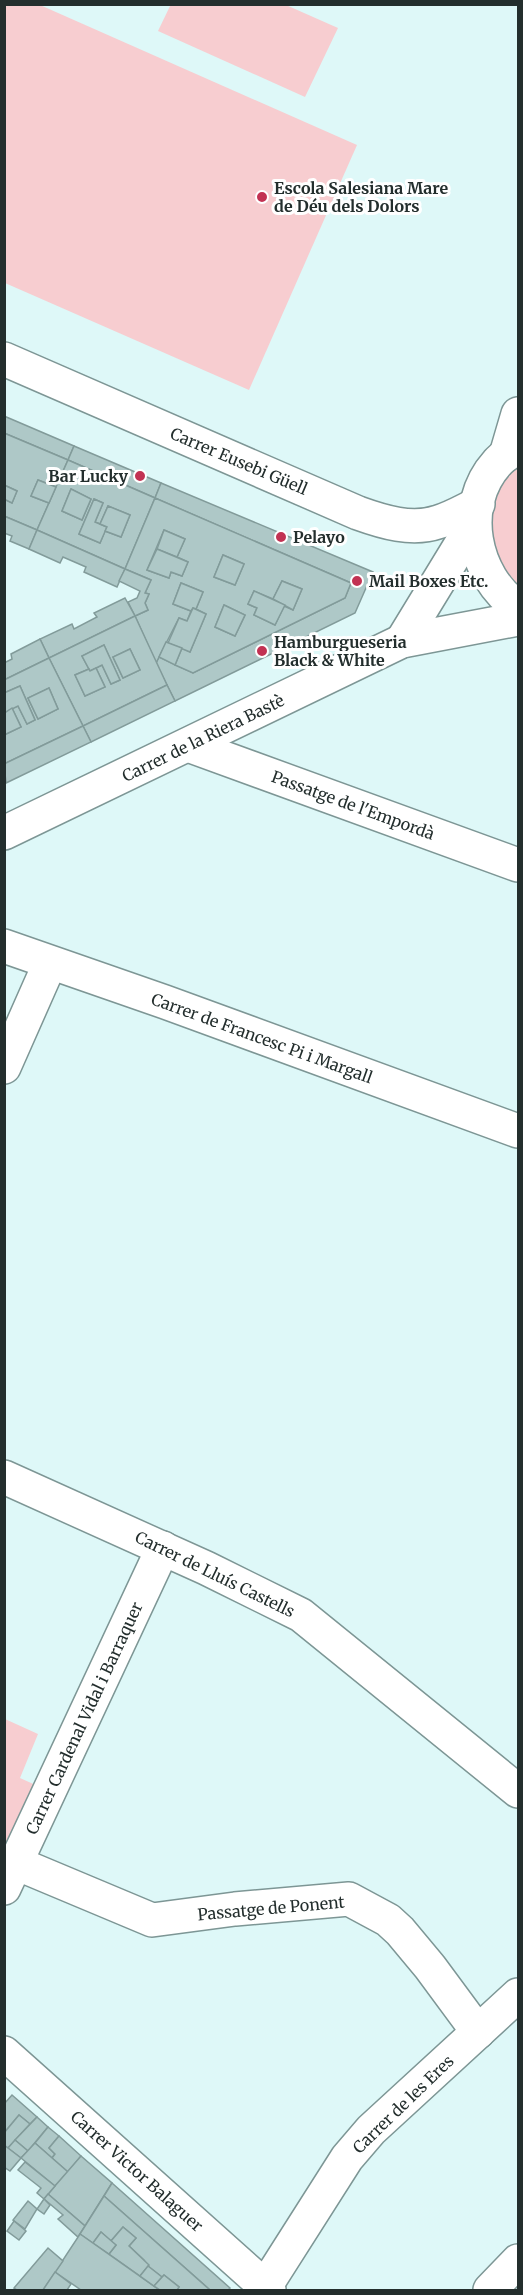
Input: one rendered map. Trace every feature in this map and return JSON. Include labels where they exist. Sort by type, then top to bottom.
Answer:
[{"type":"street","name":"Carrer Eusebi Güell","points":[[4,359],[358,513],[387,523],[417,526],[476,513]]},
{"type":"street","points":[[519,414],[512,450],[496,464],[481,491],[476,513],[478,553],[493,583],[519,607]]},
{"type":"street","points":[[402,642],[476,513]]},
{"type":"street","name":"Carrer de la Riera Bastè","points":[[4,833],[402,642],[519,619]]},
{"type":"street","name":"Passatge de l'Empordà","points":[[188,745],[519,865]]},
{"type":"street","name":"Carrer de Francesc Pi i Margall","points":[[4,946],[519,1131]]},
{"type":"street","points":[[4,1067],[50,963]]},
{"type":"street","name":"Carrer de Lluís Castells","points":[[4,1477],[163,1548],[301,1615],[519,1791]]},
{"type":"street","name":"Carrer Cardenal Vidal i Barraquer","points":[[10,1875],[163,1548]]},
{"type":"street","name":"Passatge de Ponent","points":[[10,1875],[152,1920],[235,1909],[349,1899],[388,1920],[400,1931],[478,2032]]},
{"type":"street","name":"Carrer de les Eres","points":[[266,2289],[347,2158],[372,2130],[519,1995]]},
{"type":"street","name":"Carrer Victor Balaguer","points":[[4,2053],[266,2289]]},
{"type":"street","points":[[490,2290],[519,2261]]},
{"type":"shaded area","points":[[5,4],[40,5],[357,145],[249,390],[5,283]]},
{"type":"shaded area","points":[[171,4],[286,5],[338,28],[305,97],[158,31]]},
{"type":"shaded area","points":[[518,460],[518,584],[501,563],[495,550],[490,522],[494,495],[502,479]]},
{"type":"shaded area","points":[[5,1719],[38,1734],[20,1778],[40,1787],[5,1864]]},
{"type":"building","points":[[4,416],[74,446],[68,460],[4,433]]},
{"type":"building","points":[[4,433],[68,460],[56,487],[38,480],[31,496],[49,503],[37,530],[4,516],[4,499],[12,503],[17,491],[4,485]]},
{"type":"building","points":[[74,446],[161,483],[155,498],[68,460]]},
{"type":"building","points":[[68,460],[155,498],[125,569],[37,530]],"holes":[[[71,489],[91,499],[82,520],[62,511]],[[94,499],[103,503],[95,522],[100,524],[108,506],[130,515],[121,537],[105,531],[100,543],[79,534]]]},
{"type":"building","points":[[38,480],[56,487],[49,503],[31,496]]},
{"type":"building","points":[[161,483],[373,572],[355,613],[175,701],[156,663],[159,657],[193,673],[345,598],[351,583],[155,498]]},
{"type":"building","points":[[4,485],[17,491],[12,503],[4,499]]},
{"type":"building","points":[[71,489],[91,499],[82,520],[62,511]]},
{"type":"building","points":[[155,498],[351,583],[345,598],[193,673],[175,665],[182,648],[190,652],[206,614],[196,609],[203,592],[181,583],[173,604],[191,611],[187,621],[179,618],[156,663],[135,616],[148,610],[145,603],[149,594],[145,593],[151,580],[125,569]],"holes":[[[164,530],[185,539],[177,557],[188,562],[182,576],[171,572],[169,578],[147,570]],[[223,555],[244,564],[235,585],[214,577]],[[282,581],[302,589],[293,610],[284,606],[275,625],[254,615],[257,608],[248,604],[254,591],[273,599]],[[224,605],[245,615],[235,636],[215,627]]]},
{"type":"building","points":[[94,499],[103,503],[95,522],[107,527],[100,543],[79,534]]},
{"type":"building","points":[[108,506],[130,515],[121,537],[105,531],[107,527],[100,524]]},
{"type":"building","points":[[4,516],[37,530],[29,549],[10,541],[12,536],[4,533]]},
{"type":"building","points":[[37,530],[125,569],[117,587],[84,572],[86,567],[63,557],[60,563],[29,549]]},
{"type":"building","points":[[164,530],[185,539],[177,557],[157,549]]},
{"type":"building","points":[[157,549],[188,562],[182,576],[171,572],[169,578],[147,570]]},
{"type":"building","points":[[223,555],[244,564],[235,585],[214,577]]},
{"type":"building","points":[[125,569],[151,580],[145,593],[149,594],[145,603],[148,610],[135,616],[128,602],[137,598],[140,591],[119,581]]},
{"type":"building","points":[[282,581],[302,589],[293,610],[273,599]]},
{"type":"building","points":[[181,583],[203,592],[196,609],[193,608],[191,611],[173,604]]},
{"type":"building","points":[[254,591],[285,605],[275,625],[254,615],[257,608],[248,604]]},
{"type":"building","points":[[125,598],[135,616],[49,658],[40,639],[72,624],[74,629],[97,617],[94,613]]},
{"type":"building","points":[[224,605],[245,615],[235,636],[215,627]]},
{"type":"building","points":[[193,608],[206,614],[190,652],[168,643],[179,618],[187,621]]},
{"type":"building","points":[[135,616],[167,685],[83,726],[49,658]],"holes":[[[104,645],[120,680],[111,684],[102,665],[96,668],[105,687],[85,696],[75,675],[89,669],[82,656]],[[130,649],[140,670],[123,678],[113,657]]]},
{"type":"building","points":[[40,639],[49,658],[4,680],[4,663],[12,659],[11,654]]},
{"type":"building","points":[[166,642],[182,648],[175,665],[159,657]]},
{"type":"building","points":[[104,645],[120,680],[111,684],[102,665],[90,671],[82,656]]},
{"type":"building","points":[[130,649],[140,670],[123,678],[113,657]]},
{"type":"building","points":[[49,658],[83,726],[4,764],[4,735],[21,727],[12,708],[18,706],[27,724],[35,720],[20,686],[4,693],[4,680]],"holes":[[[49,688],[58,709],[38,719],[28,698]]]},
{"type":"building","points":[[96,668],[105,687],[85,696],[75,675]]},
{"type":"building","points":[[167,685],[175,701],[91,742],[83,726]]},
{"type":"building","points":[[20,686],[35,720],[27,724],[18,706],[6,712],[4,710],[4,693]]},
{"type":"building","points":[[49,688],[58,709],[38,719],[28,698]]},
{"type":"building","points":[[12,708],[21,727],[4,735],[4,710],[6,712]]},
{"type":"building","points":[[83,726],[91,742],[6,783],[4,764]]},
{"type":"building","points":[[12,2095],[37,2117],[30,2124],[19,2115],[4,2133],[4,2104]]},
{"type":"building","points":[[19,2115],[30,2124],[8,2148],[4,2145],[4,2133]]},
{"type":"building","points":[[37,2117],[48,2127],[28,2151],[15,2140]]},
{"type":"building","points":[[48,2127],[59,2136],[49,2148],[55,2154],[52,2158],[35,2143]]},
{"type":"building","points":[[59,2136],[81,2156],[68,2172],[52,2158],[55,2154],[49,2148]]},
{"type":"building","points":[[15,2140],[28,2151],[21,2158],[8,2148]]},
{"type":"building","points":[[35,2143],[68,2172],[55,2186],[21,2158]]},
{"type":"building","points":[[4,2145],[21,2158],[10,2171],[4,2167]]},
{"type":"building","points":[[81,2156],[112,2183],[85,2226],[48,2194]]},
{"type":"building","points":[[25,2162],[55,2186],[44,2199],[37,2193],[41,2188],[18,2170]]},
{"type":"building","points":[[112,2183],[230,2288],[210,2290],[104,2196]]},
{"type":"building","points":[[48,2194],[85,2226],[78,2237],[58,2219],[63,2215],[44,2199]]},
{"type":"building","points":[[104,2196],[210,2290],[177,2290],[179,2287],[148,2266],[129,2246],[136,2238],[123,2227],[111,2241],[101,2232],[93,2243],[80,2234]]},
{"type":"building","points":[[44,2199],[50,2205],[44,2214],[37,2209]]},
{"type":"building","points":[[28,2201],[37,2209],[25,2229],[13,2220]]},
{"type":"building","points":[[14,2221],[26,2231],[19,2240],[7,2231]]},
{"type":"building","points":[[123,2227],[136,2238],[129,2246],[149,2265],[140,2276],[109,2254],[116,2245],[111,2241]]},
{"type":"building","points":[[101,2232],[116,2245],[109,2254],[93,2243]]},
{"type":"building","points":[[80,2234],[158,2289],[81,2290],[55,2272]]},
{"type":"building","points":[[48,2248],[63,2261],[43,2290],[14,2288]]},
{"type":"building","points":[[148,2266],[162,2277],[154,2286],[140,2276]]},
{"type":"building","points":[[55,2272],[71,2284],[67,2290],[43,2290]]},
{"type":"building","points":[[164,2275],[179,2287],[177,2290],[160,2290],[154,2286]]},
{"type":"place","name":"Escola Salesiana Mare de Déu dels Dolors","points":[[262,197]]},
{"type":"place","name":"Bar Lucky","points":[[140,476]]},
{"type":"place","name":"Pelayo","points":[[281,537]]},
{"type":"place","name":"Mail Boxes Etc.","points":[[357,581]]},
{"type":"place","name":"Hamburgueseria Black & White","points":[[262,651]]}]
